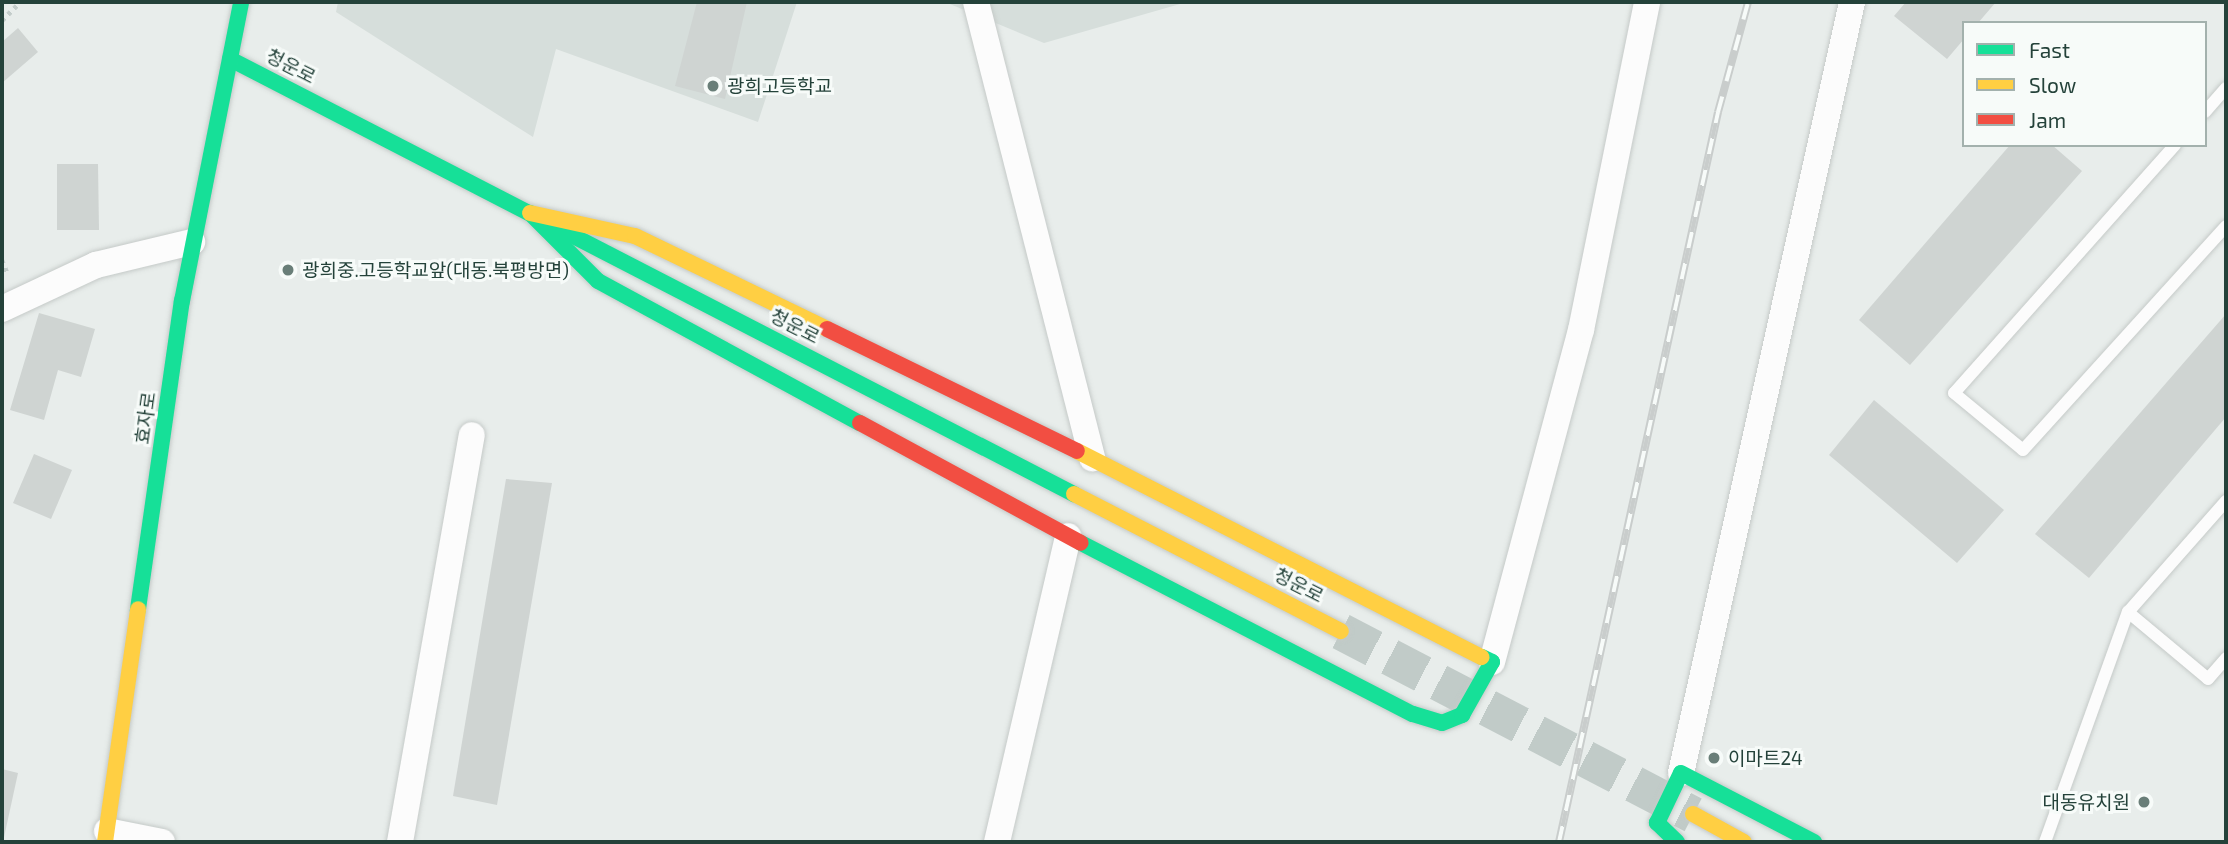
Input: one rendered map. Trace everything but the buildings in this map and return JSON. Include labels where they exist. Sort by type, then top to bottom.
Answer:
[{"type":"street","name":"효자로","points":[[106,836],[192,242],[241,2]]},
{"type":"street","points":[[976,2],[1092,458]]},
{"type":"street","points":[[530,213],[598,281],[1068,536],[1413,714],[1442,723],[1462,715],[1492,662],[1581,330],[1647,2]]},
{"type":"street","points":[[1677,842],[1657,823],[1681,773],[1853,2]]},
{"type":"street","name":"청운로","points":[[230,58],[1341,631]]},
{"type":"street","points":[[530,213],[635,236],[1092,458],[1492,662]]},
{"type":"street","points":[[2,309],[96,265],[192,242]]},
{"type":"street","points":[[400,842],[472,435]]},
{"type":"street","points":[[997,842],[1068,536]]},
{"type":"street","points":[[1681,773],[1814,842]]},
{"type":"street","points":[[1693,814],[1744,842]]},
{"type":"street","points":[[106,836],[162,842]]},
{"type":"lane","points":[[2207,109],[2226,88]]},
{"type":"lane","points":[[2173,147],[1954,393],[2023,450],[2226,226]]},
{"type":"lane","points":[[2045,842],[2128,612],[2226,501]]},
{"type":"lane","points":[[2128,612],[2208,679],[2226,658]]},
{"type":"path","points":[[2,20],[20,2]]},
{"type":"shaded area","name":"광희고등학교","points":[[338,2],[797,2],[758,122],[556,49],[533,137],[336,12]]},
{"type":"shaded area","points":[[945,2],[1187,2],[1044,43]]},
{"type":"tunnel","points":[[1341,631],[1693,814]]},
{"type":"railway","points":[[1559,842],[1718,112],[1748,2]]},
{"type":"traffic: fast","points":[[138,609],[182,301],[241,2]]},
{"type":"traffic: fast","points":[[230,59],[1074,494]]},
{"type":"traffic: fast","points":[[530,213],[598,281],[860,423]]},
{"type":"traffic: fast","points":[[1081,543],[1413,714],[1442,723],[1462,715],[1492,662],[1482,657]]},
{"type":"traffic: fast","points":[[1677,842],[1657,823],[1681,773],[1814,842]]},
{"type":"traffic: slow","points":[[530,213],[635,236],[827,329]]},
{"type":"traffic: slow","points":[[1077,451],[1482,657]]},
{"type":"traffic: slow","points":[[1074,494],[1341,631]]},
{"type":"traffic: slow","points":[[105,842],[138,609]]},
{"type":"traffic: slow","points":[[1693,814],[1744,842]]},
{"type":"traffic: jam","points":[[827,329],[1077,451]]},
{"type":"traffic: jam","points":[[860,423],[1081,543]]},
{"type":"place","name":"광희고등학교","points":[[713,86]]},
{"type":"place","name":"광희중.고등학교앞(대동.북평방면)","points":[[288,270]]},
{"type":"place","name":"이마트24","points":[[1714,758]]},
{"type":"place","name":"대동유치원","points":[[2144,802]]}]
